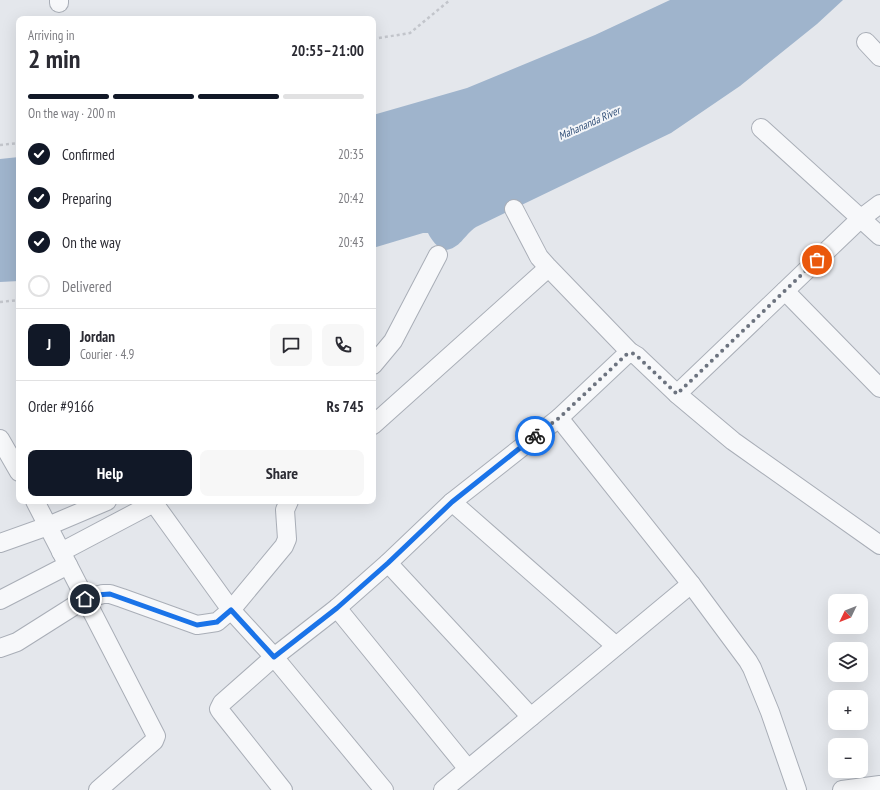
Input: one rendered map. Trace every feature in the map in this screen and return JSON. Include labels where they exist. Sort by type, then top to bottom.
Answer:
[{"type":"street","points":[[866,42],[880,57]]},
{"type":"street","points":[[761,128],[880,236]]},
{"type":"street","points":[[677,394],[860,219],[880,204]]},
{"type":"street","points":[[514,209],[539,257],[631,353],[637,356],[677,394],[734,441],[880,545]]},
{"type":"street","points":[[376,361],[393,341],[438,254]]},
{"type":"street","points":[[376,422],[548,268]]},
{"type":"street","points":[[785,291],[880,388]]},
{"type":"street","points":[[283,790],[219,709],[222,703],[274,657],[337,608],[388,563],[452,502],[559,418],[627,354],[631,353]]},
{"type":"street","points":[[559,418],[691,584],[752,668],[770,712],[797,790]]},
{"type":"street","points":[[0,439],[16,467]]},
{"type":"street","points":[[452,502],[616,646]]},
{"type":"street","points":[[37,504],[156,736],[154,741],[98,790]]},
{"type":"street","points":[[0,543],[48,526],[100,504]]},
{"type":"street","points":[[0,600],[153,504],[158,508],[231,610],[274,657],[384,790]]},
{"type":"street","points":[[0,648],[17,642],[85,599],[96,595],[110,594],[197,625],[217,622],[231,610],[286,542],[284,513],[288,504]]},
{"type":"street","points":[[388,563],[531,717]]},
{"type":"street","points":[[443,790],[691,584]]},
{"type":"street","points":[[337,608],[468,769]]},
{"type":"street","points":[[849,790],[880,785]]},
{"type":"path","points":[[376,39],[410,33],[450,0]]},
{"type":"path","points":[[0,145],[16,143]]},
{"type":"path","points":[[0,302],[16,300]]},
{"type":"water","name":"Mahananda River","points":[[670,0],[843,0],[817,24],[740,86],[671,133],[476,227],[458,244],[450,249],[445,250],[437,245],[428,233],[423,233],[376,247],[376,114],[467,88],[595,35]]},
{"type":"water","points":[[16,157],[16,281],[0,282],[0,159]]},
{"type":"way so far","points":[[535,436],[559,418],[627,354],[632,353],[637,356],[677,394],[817,260]]},
{"type":"route","points":[[85,599],[96,595],[110,594],[197,625],[207,625],[217,622],[231,610],[274,657],[337,608],[388,563],[452,502],[535,436]]}]
